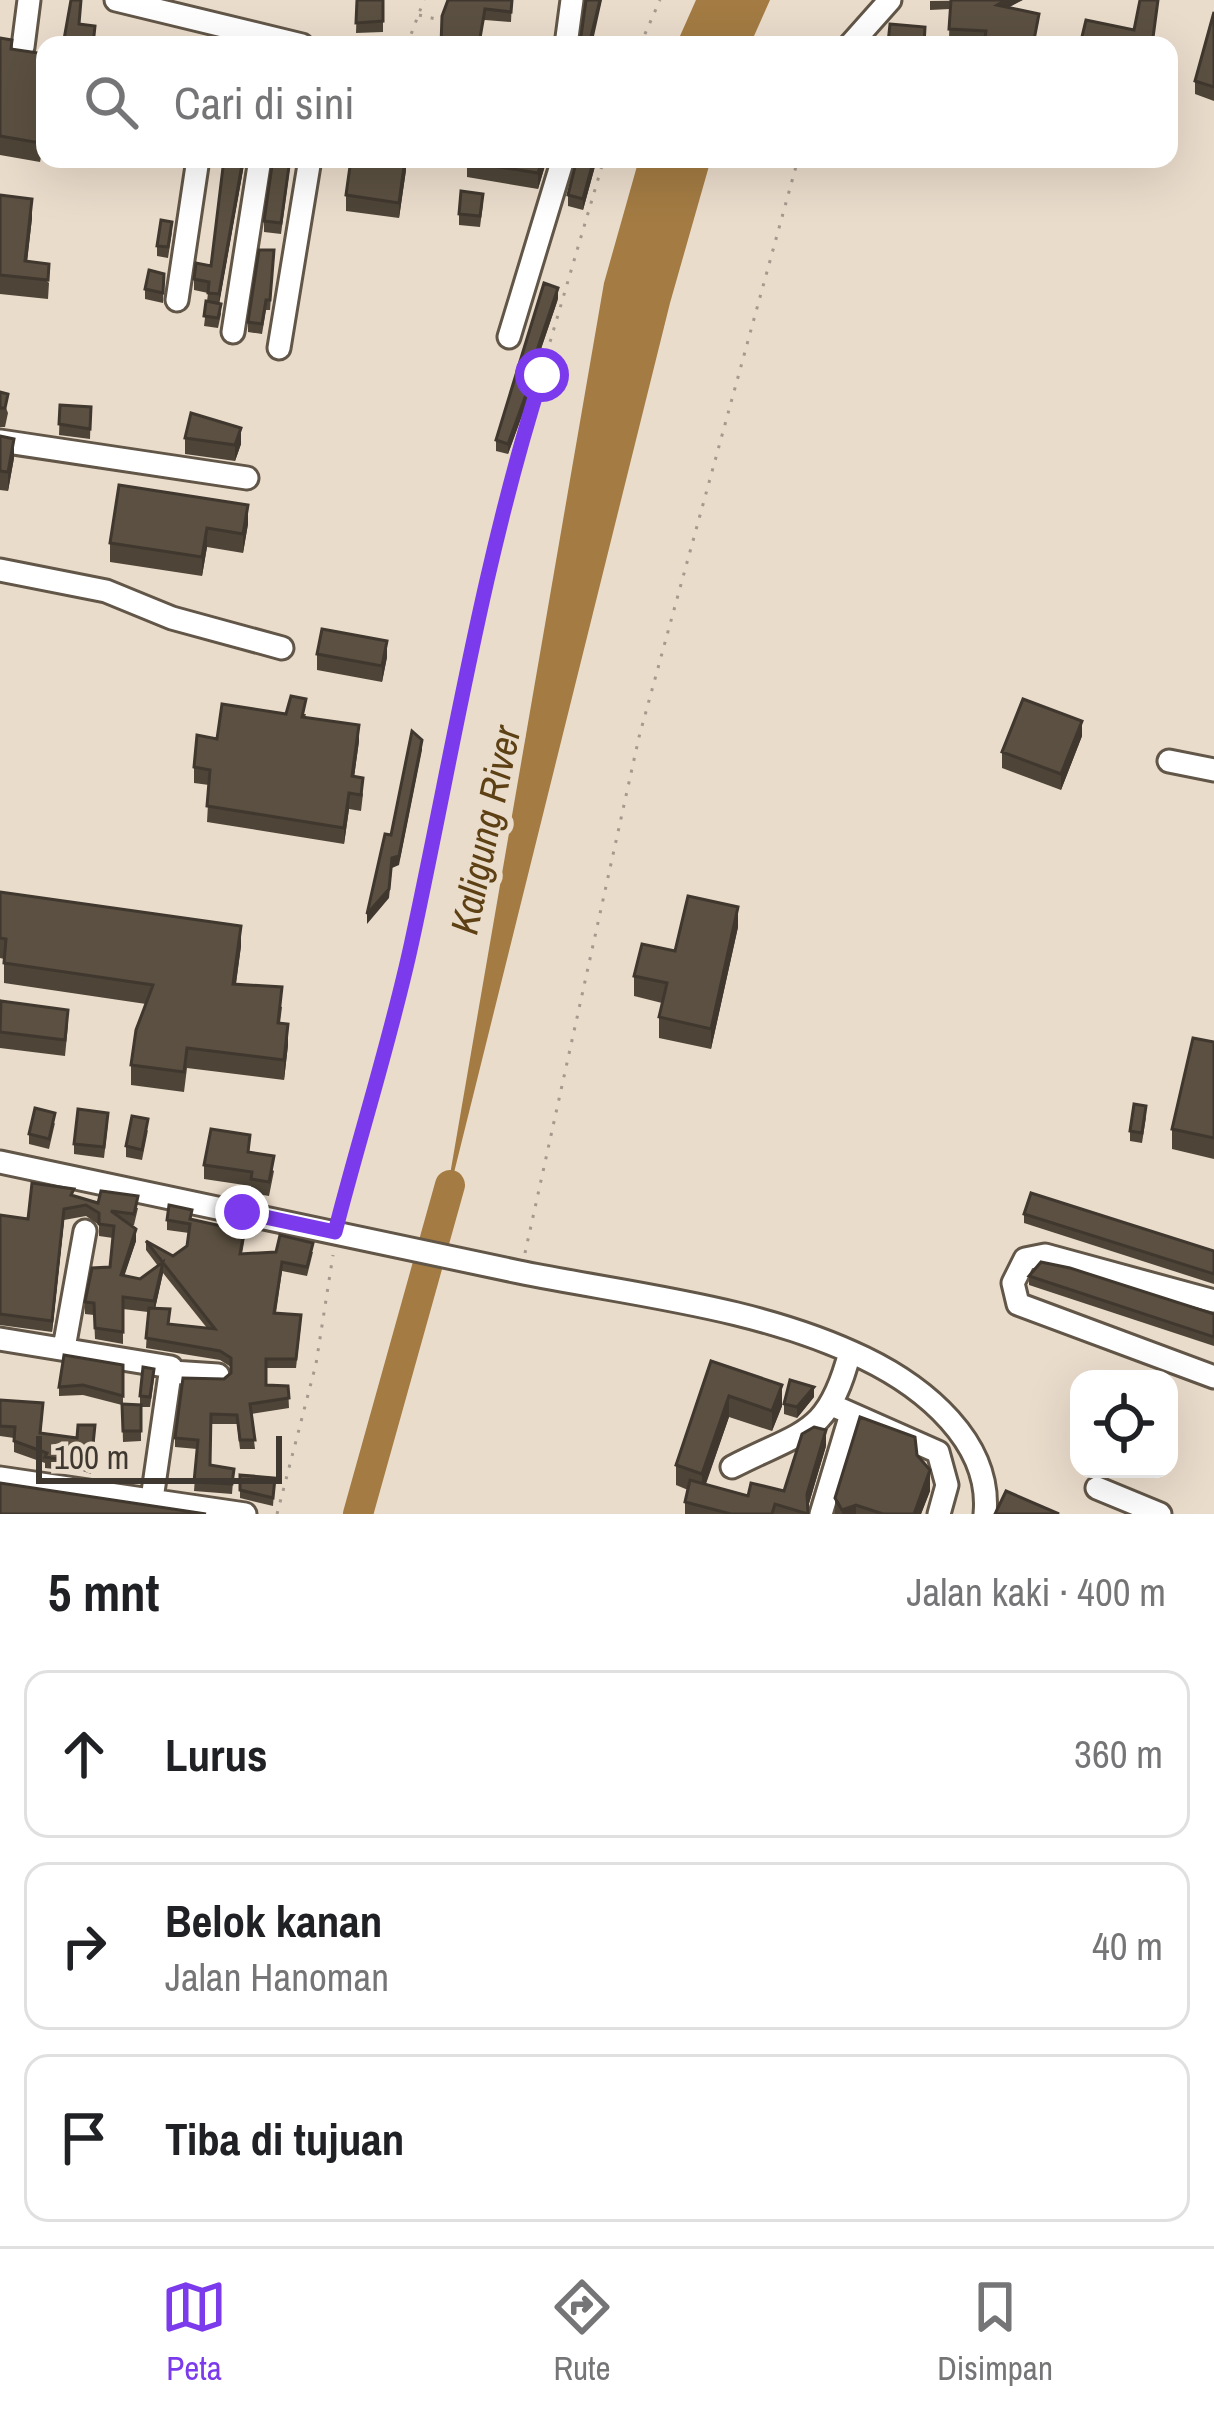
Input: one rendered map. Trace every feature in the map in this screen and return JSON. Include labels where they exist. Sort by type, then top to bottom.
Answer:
[{"type":"street","points":[[23,47],[29,0]]},
{"type":"street","points":[[116,0],[191,9],[217,35]]},
{"type":"street","points":[[567,36],[572,0]]},
{"type":"street","points":[[858,36],[890,0]]},
{"type":"street","points":[[177,300],[197,168]]},
{"type":"street","points":[[232,332],[259,168]]},
{"type":"street","points":[[279,348],[309,168]]},
{"type":"street","points":[[509,337],[560,168]]},
{"type":"street","points":[[0,441],[248,478]]},
{"type":"street","points":[[0,570],[106,591],[172,618],[282,648]]},
{"type":"street","points":[[1169,761],[1214,770]]},
{"type":"street","points":[[0,1162],[681,1302],[850,1352],[908,1384],[963,1436],[982,1472],[985,1514]]},
{"type":"street","points":[[64,1348],[85,1231]]},
{"type":"street","points":[[1214,1301],[1045,1256],[1025,1259],[1012,1283],[1018,1304],[1214,1377]]},
{"type":"street","points":[[0,1340],[163,1364],[172,1372],[218,1375]]},
{"type":"street","points":[[820,1514],[843,1410],[850,1352]]},
{"type":"street","points":[[152,1499],[172,1372]]},
{"type":"street","points":[[732,1466],[843,1410]]},
{"type":"street","points":[[843,1410],[938,1452],[947,1485],[939,1514]]},
{"type":"street","points":[[0,1478],[244,1514]]},
{"type":"street","points":[[1097,1488],[1160,1514]]},
{"type":"path","points":[[411,36],[424,0]]},
{"type":"path","points":[[644,36],[660,0]]},
{"type":"path","points":[[419,15],[439,20],[449,15]]},
{"type":"path","points":[[277,1514],[393,1026],[456,707],[514,464],[601,168]]},
{"type":"path","points":[[520,1272],[639,737],[797,168]]},
{"type":"shaded area","points":[[696,0],[770,0],[754,36],[680,36]]},
{"type":"shaded area","name":"Kaligung River","points":[[636,168],[708,168],[670,303],[442,1221],[604,283]]},
{"type":"building","points":[[71,0],[81,0],[79,24],[95,26],[94,36],[65,36]]},
{"type":"building","points":[[357,0],[383,0],[383,21],[356,23]]},
{"type":"building","points":[[448,0],[512,0],[511,12],[485,9],[480,36],[441,36]]},
{"type":"building","points":[[586,0],[600,0],[591,36],[581,36]]},
{"type":"building","points":[[951,0],[1006,0],[997,5],[1039,14],[1035,36],[985,36],[986,31],[949,29]]},
{"type":"building","points":[[1140,0],[1158,0],[1153,36],[1082,36],[1086,20],[1134,30]]},
{"type":"building","points":[[1214,12],[1214,87],[1195,81]]},
{"type":"building","points":[[890,24],[925,27],[924,36],[889,36]]},
{"type":"building","points":[[0,38],[12,40],[11,49],[36,53],[36,142],[0,136]]},
{"type":"building","points":[[223,168],[241,168],[219,294],[208,293],[209,282],[194,279],[196,263],[211,266]]},
{"type":"building","points":[[272,168],[289,168],[281,223],[264,221]]},
{"type":"building","points":[[350,168],[404,168],[399,203],[346,195]]},
{"type":"building","points":[[575,168],[592,168],[583,199],[568,195]]},
{"type":"building","points":[[461,191],[483,194],[480,216],[459,214]]},
{"type":"building","points":[[0,195],[32,199],[25,261],[49,264],[48,280],[0,275]]},
{"type":"building","points":[[161,220],[172,222],[168,247],[157,246]]},
{"type":"building","points":[[259,250],[274,250],[270,300],[266,300],[262,324],[248,322]]},
{"type":"building","points":[[149,270],[164,274],[163,293],[145,289]]},
{"type":"building","points":[[544,283],[558,288],[508,444],[496,440]]},
{"type":"building","points":[[206,301],[221,304],[218,318],[204,316]]},
{"type":"building","points":[[0,392],[8,394],[5,408],[0,408]]},
{"type":"building","points":[[60,405],[91,407],[90,429],[59,424]]},
{"type":"building","points":[[191,413],[241,428],[235,445],[185,438]]},
{"type":"building","points":[[0,436],[14,439],[8,472],[0,471]]},
{"type":"building","points":[[119,485],[248,505],[243,534],[207,528],[202,557],[110,543]]},
{"type":"building","points":[[322,629],[387,641],[382,666],[317,654]]},
{"type":"building","points":[[291,696],[306,699],[302,717],[359,725],[352,776],[363,778],[361,795],[349,793],[344,828],[207,806],[210,770],[194,767],[197,735],[217,739],[222,704],[286,714]]},
{"type":"building","points":[[1023,699],[1082,721],[1061,774],[1002,752]]},
{"type":"building","points":[[412,731],[422,740],[399,856],[392,858],[389,889],[367,914],[385,834],[391,835]]},
{"type":"building","points":[[0,892],[241,926],[233,984],[282,987],[278,1023],[288,1024],[284,1060],[187,1048],[184,1072],[131,1065],[136,1030],[153,985],[4,963]]},
{"type":"building","points":[[688,896],[738,907],[711,1029],[659,1017],[667,983],[634,976],[642,944],[675,951]]},
{"type":"building","points":[[1,1001],[68,1010],[65,1040],[0,1032]]},
{"type":"building","points":[[1193,1038],[1214,1042],[1214,1138],[1172,1129]]},
{"type":"building","points":[[1134,1104],[1146,1106],[1142,1133],[1130,1131]]},
{"type":"building","points":[[35,1108],[55,1113],[49,1139],[29,1134]]},
{"type":"building","points":[[78,1109],[108,1113],[104,1147],[74,1144]]},
{"type":"building","points":[[132,1116],[148,1119],[142,1150],[126,1146]]},
{"type":"building","points":[[211,1129],[250,1135],[248,1152],[274,1156],[269,1182],[251,1179],[252,1172],[204,1165]]},
{"type":"building","points":[[32,1183],[74,1189],[71,1195],[98,1203],[101,1191],[138,1196],[134,1214],[111,1211],[136,1229],[121,1275],[140,1279],[163,1262],[154,1301],[123,1297],[123,1332],[95,1328],[94,1303],[85,1302],[92,1268],[110,1267],[114,1226],[99,1224],[99,1213],[86,1205],[64,1209],[52,1321],[0,1314],[0,1215],[28,1219]]},
{"type":"building","points":[[1031,1193],[1214,1251],[1214,1274],[1024,1214]]},
{"type":"building","points":[[169,1205],[192,1210],[190,1219],[230,1228],[232,1218],[246,1221],[240,1254],[276,1252],[280,1235],[313,1243],[307,1267],[282,1262],[274,1313],[301,1315],[296,1359],[266,1359],[266,1385],[288,1386],[289,1398],[250,1404],[255,1440],[240,1440],[237,1415],[211,1414],[210,1465],[234,1469],[232,1484],[194,1482],[198,1440],[175,1438],[183,1378],[224,1379],[231,1373],[231,1358],[220,1351],[146,1338],[149,1308],[170,1309],[168,1324],[215,1329],[146,1241],[173,1256],[187,1246],[190,1224],[167,1220]]},
{"type":"building","points":[[1041,1262],[1214,1314],[1214,1337],[1029,1276]]},
{"type":"building","points":[[64,1355],[123,1365],[123,1396],[83,1385],[59,1387]]},
{"type":"building","points":[[711,1361],[782,1385],[772,1411],[729,1396],[702,1474],[676,1465]]},
{"type":"building","points":[[143,1367],[154,1369],[150,1397],[140,1396]]},
{"type":"building","points":[[790,1380],[814,1387],[797,1407],[784,1404]]},
{"type":"building","points":[[0,1400],[43,1403],[40,1433],[77,1438],[78,1425],[95,1425],[91,1464],[72,1456],[72,1461],[45,1457],[47,1453],[14,1441],[15,1427],[0,1426]]},
{"type":"building","points":[[122,1404],[141,1405],[141,1431],[123,1431]]},
{"type":"building","points":[[860,1417],[915,1437],[917,1455],[930,1470],[914,1514],[883,1514],[856,1505],[842,1510],[835,1498]]},
{"type":"building","points":[[814,1427],[826,1430],[807,1494],[808,1514],[775,1504],[772,1514],[731,1514],[685,1502],[690,1480],[748,1496],[751,1483],[784,1491],[802,1434]]},
{"type":"building","points":[[240,1475],[275,1478],[273,1498],[240,1490]]},
{"type":"building","points":[[0,1483],[206,1514],[0,1514]]},
{"type":"building","points":[[1006,1491],[1059,1514],[995,1514]]},
{"type":"waterway","name":"Kaligung River","points":[[358,1514],[450,1185]]},
{"type":"route","points":[[242,1212],[335,1232],[393,1026],[456,707],[514,464],[542,375]]}]
